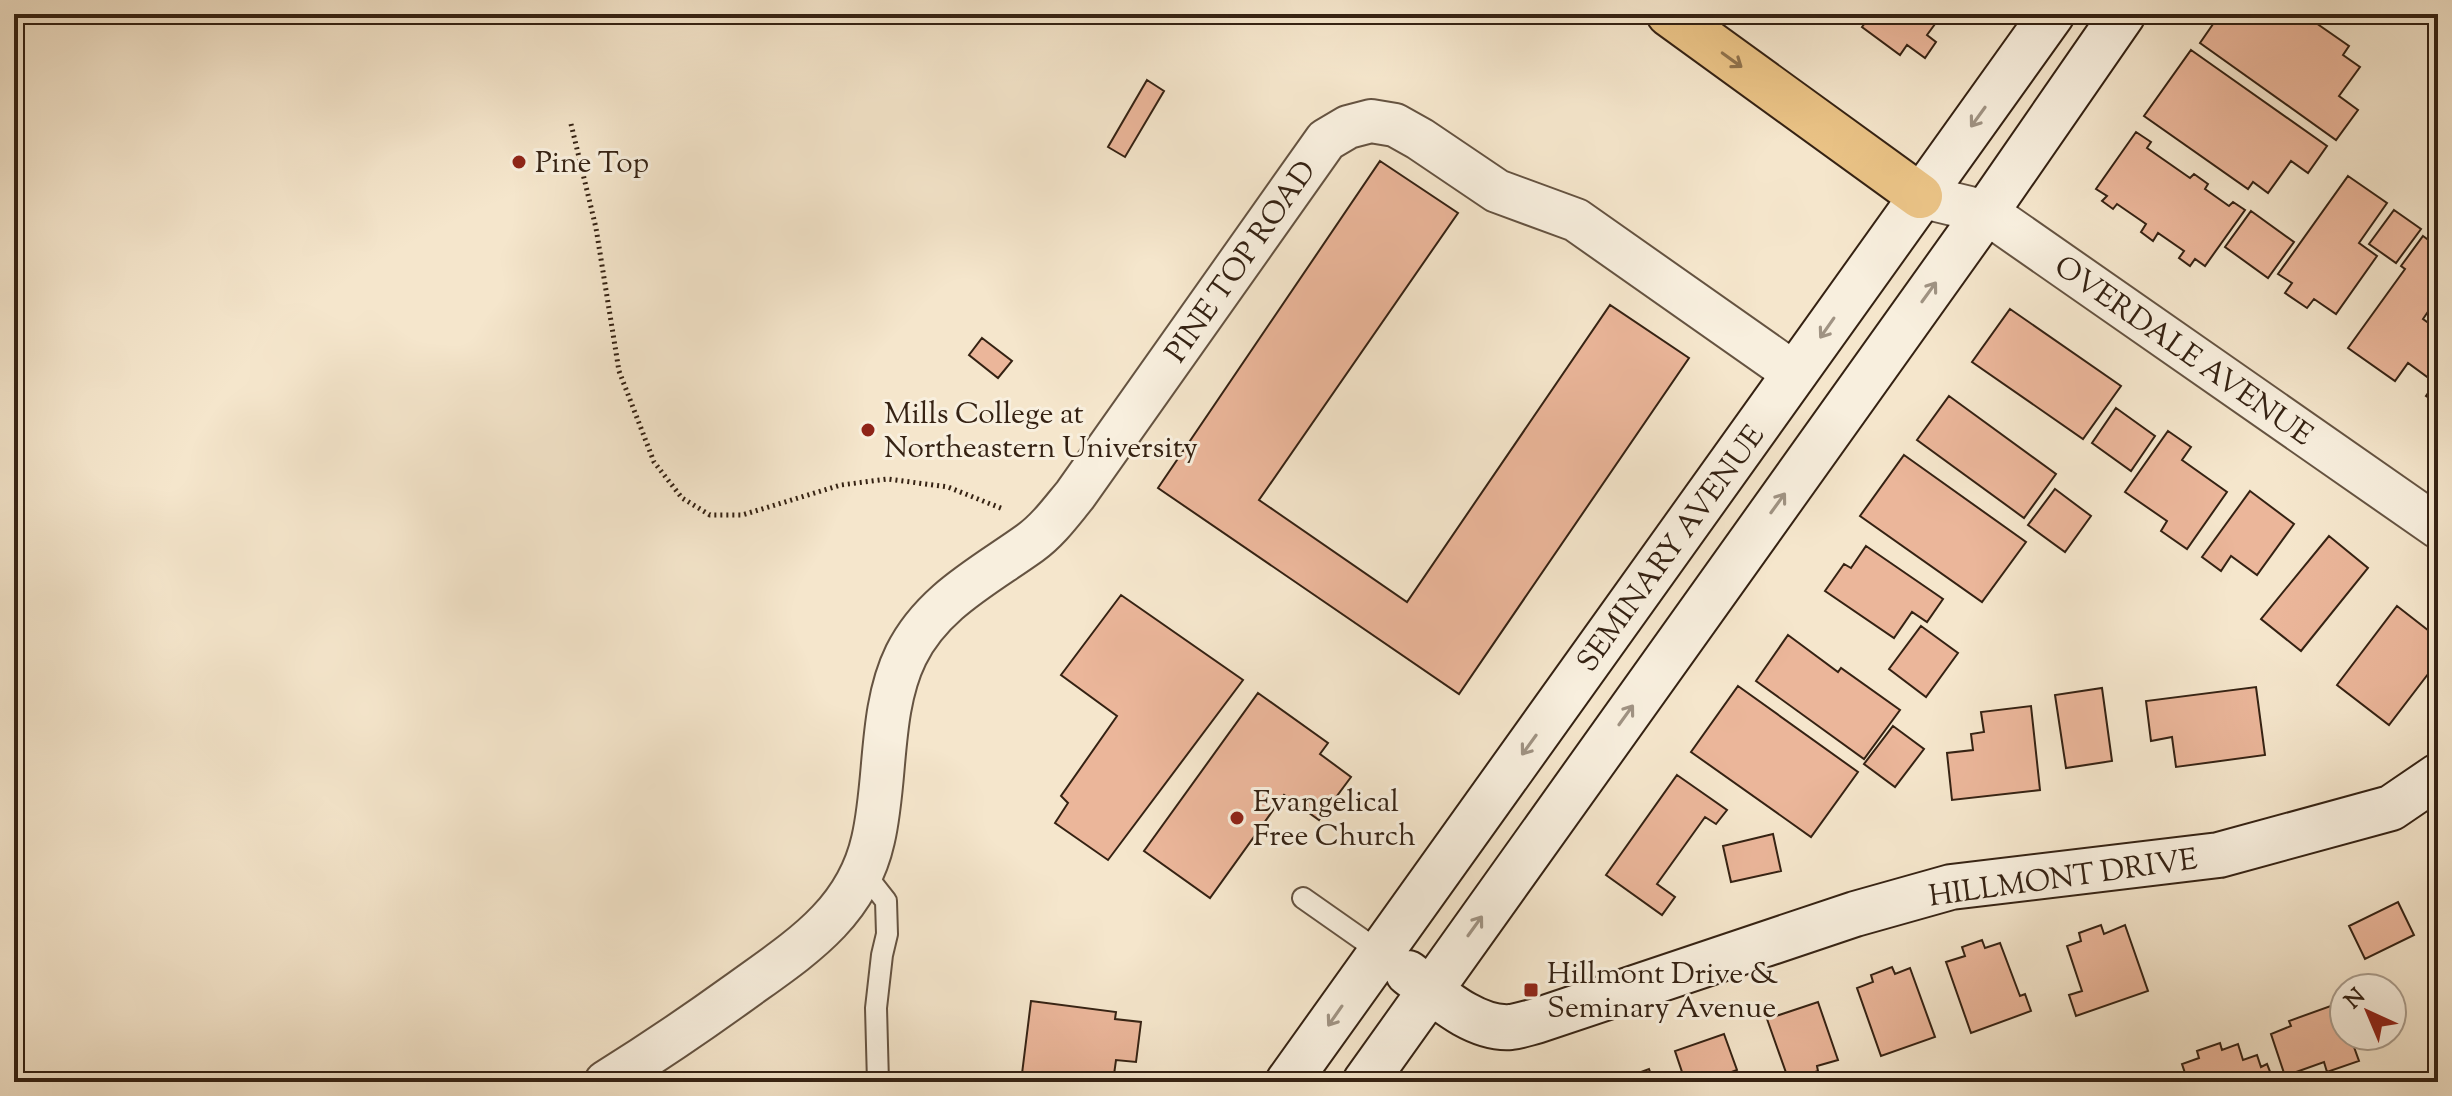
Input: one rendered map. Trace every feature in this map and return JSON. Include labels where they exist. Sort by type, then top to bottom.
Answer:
[{"type":"highway","points":[[1669,14],[1920,196]]},
{"type":"street","name":"SEMINARY AVENUE","points":[[1288,1082],[2052,14]]},
{"type":"street","name":"SEMINARY AVENUE","points":[[1365,1082],[1986,212],[2123,14]]},
{"type":"street","name":"PINE TOP ROAD","points":[[606,1082],[675,1039],[808,942],[849,898],[864,873],[874,838],[894,691],[905,657],[921,631],[943,605],[970,582],[1031,543],[1049,527],[1075,495],[1326,140],[1348,127],[1371,121],[1395,125],[1497,191],[1576,220],[1795,374]]},
{"type":"street","name":"OVERDALE AVENUE","points":[[1920,196],[1986,212],[2438,527]]},
{"type":"street","name":"HILLMONT DRIVE","points":[[1380,952],[1467,1015],[1486,1024],[1510,1027],[1855,914],[1951,887],[2219,855],[2391,808],[2438,776]]},
{"type":"lane","points":[[864,873],[886,901],[887,934],[876,1008],[878,1082]]},
{"type":"lane","points":[[1303,898],[1380,952]]},
{"type":"path","points":[[571,124],[596,228],[619,371],[654,462],[682,498],[710,515],[742,515],[841,485],[888,479],[948,487],[1049,527]]},
{"type":"building","points":[[1872,14],[1921,14],[1935,24],[1927,35],[1936,42],[1925,58],[1907,45],[1900,55],[1862,27]]},
{"type":"building","points":[[2220,14],[2303,14],[2349,46],[2343,55],[2360,67],[2339,96],[2358,110],[2336,140],[2200,43]]},
{"type":"building","points":[[2191,50],[2327,146],[2308,173],[2291,161],[2268,193],[2253,182],[2248,189],[2144,116]]},
{"type":"building","points":[[1147,80],[1164,91],[1125,157],[1108,147]]},
{"type":"building","points":[[2136,132],[2151,142],[2147,148],[2190,178],[2194,174],[2208,184],[2205,189],[2229,206],[2233,202],[2245,210],[2205,266],[2195,259],[2190,266],[2179,258],[2184,251],[2158,233],[2153,241],[2141,232],[2146,224],[2117,204],[2113,209],[2102,201],[2107,196],[2096,189]]},
{"type":"building","points":[[1380,161],[1458,213],[1259,500],[1407,602],[1610,305],[1689,358],[1459,694],[1158,488]]},
{"type":"building","points":[[2348,176],[2387,203],[2359,243],[2377,256],[2336,314],[2314,299],[2307,308],[2285,293],[2292,283],[2278,274]]},
{"type":"building","points":[[2394,210],[2421,229],[2396,263],[2369,244]]},
{"type":"building","points":[[2251,211],[2294,242],[2268,278],[2225,247]]},
{"type":"building","points":[[2423,236],[2438,247],[2438,297],[2423,319],[2438,334],[2438,368],[2430,379],[2408,363],[2395,381],[2348,348],[2405,269],[2401,266]]},
{"type":"building","points":[[2010,309],[2121,386],[2083,439],[1972,362]]},
{"type":"building","points":[[982,338],[1012,361],[998,378],[969,355]]},
{"type":"building","points":[[2438,379],[2438,404],[2426,396]]},
{"type":"building","points":[[1949,396],[2056,474],[2024,518],[1917,440]]},
{"type":"building","points":[[2116,408],[2155,436],[2131,471],[2092,443]]},
{"type":"building","points":[[2168,431],[2191,447],[2182,460],[2227,492],[2187,549],[2161,531],[2167,521],[2125,492]]},
{"type":"building","points":[[1904,455],[2026,542],[1982,602],[1860,516]]},
{"type":"building","points":[[2055,489],[2091,516],[2065,552],[2028,525]]},
{"type":"building","points":[[2250,491],[2294,524],[2257,575],[2231,556],[2221,571],[2202,557]]},
{"type":"building","points":[[2329,536],[2368,568],[2301,651],[2261,619]]},
{"type":"building","points":[[1866,546],[1943,599],[1927,622],[1912,612],[1894,638],[1825,591],[1844,564],[1851,568]]},
{"type":"building","points":[[1121,595],[1243,680],[1108,860],[1055,823],[1068,803],[1061,796],[1117,716],[1061,675]]},
{"type":"building","points":[[2397,606],[2438,638],[2438,661],[2389,725],[2337,685]]},
{"type":"building","points":[[1921,626],[1958,653],[1926,697],[1889,669]]},
{"type":"building","points":[[1788,635],[1838,672],[1841,668],[1900,710],[1864,759],[1756,681]]},
{"type":"building","points":[[1738,686],[1858,772],[1811,837],[1691,752]]},
{"type":"building","points":[[2256,687],[2265,755],[2176,767],[2172,737],[2151,741],[2146,701]]},
{"type":"building","points":[[2102,688],[2112,761],[2066,768],[2055,695]]},
{"type":"building","points":[[1258,693],[1328,743],[1320,754],[1351,777],[1319,820],[1284,795],[1210,898],[1144,851]]},
{"type":"building","points":[[2031,706],[2040,790],[1952,800],[1947,753],[1973,750],[1971,734],[1984,732],[1981,712]]},
{"type":"building","points":[[1893,726],[1924,749],[1895,787],[1864,764]]},
{"type":"building","points":[[1677,775],[1727,810],[1716,824],[1705,817],[1657,884],[1675,897],[1662,915],[1606,875]]},
{"type":"building","points":[[1773,834],[1781,871],[1731,882],[1723,846]]},
{"type":"building","points":[[2438,873],[2438,892],[2431,876]]},
{"type":"building","points":[[2398,902],[2414,935],[2365,959],[2349,926]]},
{"type":"building","points":[[2101,925],[2104,934],[2125,925],[2148,991],[2076,1016],[2069,995],[2082,991],[2067,946],[2081,941],[2079,933]]},
{"type":"building","points":[[1982,940],[1985,948],[2000,943],[2020,996],[2025,994],[2031,1011],[1971,1033],[1946,962],[1965,956],[1962,947]]},
{"type":"building","points":[[1892,967],[1895,974],[1910,968],[1935,1037],[1881,1056],[1857,988],[1873,982],[1871,975]]},
{"type":"building","points":[[1031,1001],[1116,1012],[1115,1019],[1141,1022],[1136,1062],[1116,1060],[1113,1082],[1021,1082]]},
{"type":"building","points":[[1818,1002],[1838,1060],[1817,1066],[1818,1071],[1789,1081],[1767,1019]]},
{"type":"building","points":[[2328,1007],[2328,1052],[2356,1052],[2359,1061],[2327,1072],[2324,1062],[2285,1076],[2271,1034],[2291,1026],[2289,1021]]},
{"type":"building","points":[[1724,1034],[1737,1070],[1704,1082],[1680,1082],[1677,1074],[1682,1072],[1675,1051]]},
{"type":"building","points":[[2220,1043],[2222,1050],[2238,1044],[2243,1060],[2257,1055],[2261,1067],[2267,1064],[2272,1077],[2258,1082],[2188,1082],[2182,1064],[2199,1058],[2197,1051]]},
{"type":"building","points":[[1649,1069],[1652,1077],[1663,1073],[1666,1082],[1614,1082]]},
{"type":"place","name":"Pine Top","points":[[519,162]]},
{"type":"place","name":"Mills College at Northeastern University","points":[[868,430]]},
{"type":"place","name":"Evangelical Free Church","points":[[1237,818]]},
{"type":"place","name":"Hillmont Drive & Seminary Avenue","points":[[1531,990]]}]
